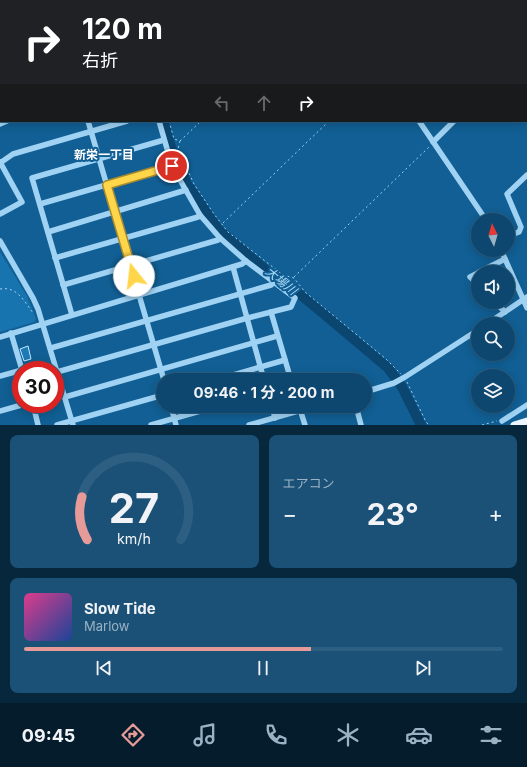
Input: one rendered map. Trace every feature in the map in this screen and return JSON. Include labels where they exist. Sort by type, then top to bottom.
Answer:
[{"type":"main road","points":[[514,425],[527,421]]},
{"type":"street","points":[[88,122],[162,373]]},
{"type":"street","points":[[0,214],[22,202],[0,163],[13,154],[124,122]]},
{"type":"street","points":[[64,370],[291,307],[295,298],[246,261],[220,238],[200,215],[172,166],[159,122]]},
{"type":"street","points":[[420,122],[481,213]]},
{"type":"street","points":[[433,142],[453,122]]},
{"type":"street","points":[[72,315],[32,178],[164,140]]},
{"type":"street","points":[[40,204],[172,166]]},
{"type":"street","points":[[515,213],[507,194],[527,175]]},
{"type":"street","points":[[48,232],[186,190]]},
{"type":"street","points":[[515,213],[521,228],[519,232],[515,233]]},
{"type":"street","points":[[55,258],[198,217],[200,215]]},
{"type":"street","points":[[63,285],[218,240],[220,238]]},
{"type":"street","points":[[0,241],[34,298],[54,361]]},
{"type":"street","points":[[491,265],[504,258],[525,299],[527,308]]},
{"type":"street","points":[[0,336],[233,267],[246,261]]},
{"type":"street","points":[[233,267],[262,373]]},
{"type":"street","points":[[51,348],[271,285],[274,282]]},
{"type":"street","points":[[498,317],[525,299]]},
{"type":"street","points":[[502,309],[505,312]]},
{"type":"street","points":[[271,312],[289,373]]},
{"type":"street","points":[[12,333],[20,361]]},
{"type":"street","points":[[372,390],[394,383],[405,377],[471,335]]},
{"type":"street","points":[[65,397],[277,336]]},
{"type":"street","points":[[240,373],[285,360]]},
{"type":"street","points":[[0,376],[12,373]]},
{"type":"street","points":[[64,394],[72,423]]},
{"type":"street","points":[[57,425],[72,423],[156,397]]},
{"type":"street","points":[[501,420],[527,405]]},
{"type":"street","points":[[0,411],[12,408]]},
{"type":"street","points":[[35,413],[38,425]]},
{"type":"street","points":[[173,413],[176,425]]},
{"type":"street","points":[[151,425],[192,413]]},
{"type":"street","points":[[274,413],[275,418]]},
{"type":"street","points":[[250,425],[288,413]]},
{"type":"street","points":[[301,413],[305,425]]},
{"type":"street","points":[[358,413],[361,425]]},
{"type":"path","points":[[169,122],[174,139],[180,141]]},
{"type":"path","points":[[200,122],[180,141],[178,149],[194,184],[214,214],[228,232],[282,276],[294,278],[305,292],[386,359],[405,377],[426,422],[429,425]]},
{"type":"path","points":[[222,224],[328,122]]},
{"type":"path","points":[[294,278],[433,142]]},
{"type":"path","points":[[0,289],[8,288],[16,291],[34,314]]},
{"type":"path","points":[[482,425],[501,420]]},
{"type":"shaded area","points":[[0,252],[27,296],[36,319],[34,322],[0,332]]},
{"type":"building","points":[[28,346],[31,359],[24,361],[20,349]]},
{"type":"waterway","name":"大場川","points":[[163,122],[173,154],[187,184],[219,230],[267,271],[286,283],[388,368],[402,387],[421,425]]},
{"type":"district","name":"新栄一丁目","points":[[104,155]]},
{"type":"route","points":[[134,276],[107,185],[172,166]]}]
